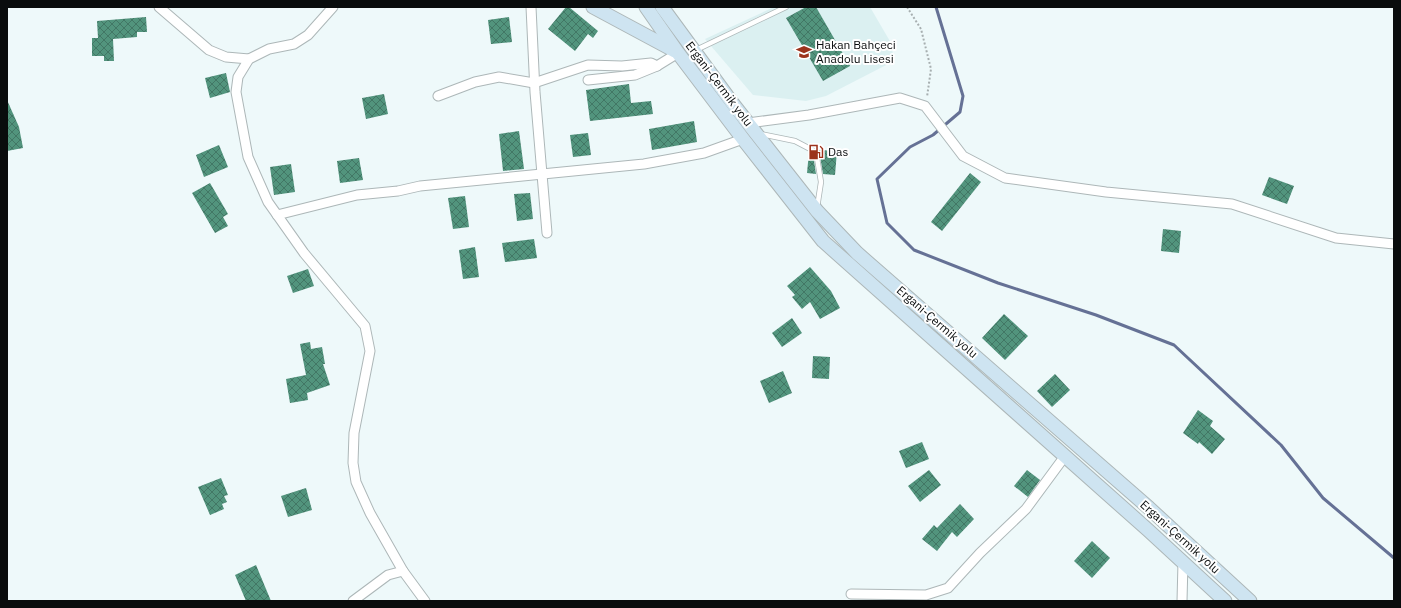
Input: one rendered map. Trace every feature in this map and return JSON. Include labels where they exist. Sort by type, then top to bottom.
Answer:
[{"type":"main road","points":[[593,7],[678,53]]},
{"type":"main road","name":"Ergani-Çermik yolu","points":[[646,7],[678,53],[743,139],[823,241],[1065,456],[1225,601]]},
{"type":"main road","name":"Ergani-Çermik yolu","points":[[662,7],[752,128],[817,211],[857,253],[1149,508],[1250,601]]},
{"type":"street","points":[[159,7],[209,50],[226,57],[249,60]]},
{"type":"street","points":[[333,7],[308,35],[294,44],[269,49],[249,60],[238,77],[236,92],[248,157],[268,202],[304,253],[365,326],[370,351],[354,433],[353,463],[356,482],[370,513],[403,571],[425,601]]},
{"type":"street","points":[[531,7],[534,83],[547,233]]},
{"type":"street","points":[[588,80],[635,75],[657,66],[678,53]]},
{"type":"street","points":[[438,96],[475,82],[499,77],[534,83],[588,65],[622,66],[651,63],[657,66]]},
{"type":"street","points":[[752,128],[809,115],[900,98],[926,106],[963,156],[1005,178],[1106,192],[1232,204],[1336,238],[1394,244]]},
{"type":"street","points":[[277,215],[357,195],[398,191],[420,186],[644,164],[704,153],[743,139]]},
{"type":"street","points":[[851,594],[924,598],[948,588],[980,553],[1026,510],[1065,456]]},
{"type":"street","points":[[1182,601],[1183,562]]},
{"type":"street","points":[[353,601],[388,575],[403,571]]},
{"type":"lane","points":[[694,51],[786,7]]},
{"type":"lane","points":[[752,128],[795,141],[816,152],[821,182],[817,211]]},
{"type":"path","points":[[907,7],[921,29],[931,70],[926,106]]},
{"type":"shaded area","name":"Hakan Bahçeci Anadolu Lisesi","points":[[774,7],[870,7],[891,43],[894,61],[826,96],[806,101],[753,95],[705,39]]},
{"type":"building","points":[[566,7],[569,7],[598,31],[593,38],[588,34],[575,51],[548,29]]},
{"type":"building","points":[[806,7],[816,7],[850,66],[823,81],[786,18]]},
{"type":"building","points":[[146,17],[147,32],[137,32],[137,37],[113,39],[114,61],[104,61],[104,56],[92,56],[92,38],[98,38],[97,21]]},
{"type":"building","points":[[509,17],[512,42],[491,44],[488,20]]},
{"type":"building","points":[[226,73],[230,92],[210,98],[205,78]]},
{"type":"building","points":[[629,84],[631,103],[651,101],[653,114],[590,121],[586,90]]},
{"type":"building","points":[[384,94],[388,114],[366,119],[362,98]]},
{"type":"building","points":[[7,100],[19,127],[23,148],[7,151]]},
{"type":"building","points":[[694,121],[697,142],[652,150],[649,129]]},
{"type":"building","points":[[519,131],[524,169],[503,171],[499,134]]},
{"type":"building","points":[[588,133],[591,155],[573,157],[570,135]]},
{"type":"building","points":[[219,145],[228,167],[204,177],[196,155]]},
{"type":"building","points":[[819,150],[837,151],[835,175],[823,174]]},
{"type":"building","points":[[809,152],[813,154],[816,174],[807,173]]},
{"type":"building","points":[[359,158],[363,180],[340,183],[337,161]]},
{"type":"building","points":[[291,164],[295,192],[274,195],[270,167]]},
{"type":"building","points":[[970,173],[981,182],[942,231],[931,222]]},
{"type":"building","points":[[1269,177],[1294,186],[1287,204],[1262,195]]},
{"type":"building","points":[[210,183],[228,214],[223,217],[228,226],[215,233],[192,193]]},
{"type":"building","points":[[530,193],[533,219],[517,221],[514,194]]},
{"type":"building","points":[[465,196],[469,227],[453,229],[448,198]]},
{"type":"building","points":[[1163,229],[1181,231],[1179,253],[1161,251]]},
{"type":"building","points":[[534,239],[537,258],[505,262],[502,243]]},
{"type":"building","points":[[475,247],[479,277],[463,279],[459,250]]},
{"type":"building","points":[[810,267],[831,291],[840,308],[820,319],[810,302],[802,309],[792,297],[795,295],[787,286]]},
{"type":"building","points":[[308,269],[314,286],[293,293],[287,276]]},
{"type":"building","points":[[1004,314],[1028,336],[1005,360],[982,338]]},
{"type":"building","points":[[792,318],[802,333],[782,347],[772,333]]},
{"type":"building","points":[[310,342],[311,349],[322,347],[325,364],[323,364],[330,385],[307,393],[308,400],[290,403],[286,379],[306,375],[300,344]]},
{"type":"building","points":[[813,356],[830,357],[829,379],[812,378]]},
{"type":"building","points":[[783,371],[792,393],[769,403],[760,381]]},
{"type":"building","points":[[1055,374],[1070,390],[1052,407],[1037,391]]},
{"type":"building","points":[[1198,410],[1213,421],[1210,426],[1225,439],[1212,454],[1199,442],[1198,444],[1183,433]]},
{"type":"building","points":[[922,442],[929,459],[906,468],[899,451]]},
{"type":"building","points":[[929,470],[941,485],[920,502],[908,486]]},
{"type":"building","points":[[1027,470],[1040,480],[1028,497],[1014,486]]},
{"type":"building","points":[[221,478],[228,495],[224,496],[227,502],[222,504],[224,509],[210,515],[198,487]]},
{"type":"building","points":[[306,488],[312,510],[288,517],[281,496]]},
{"type":"building","points":[[960,504],[974,519],[957,537],[952,532],[937,551],[922,539],[934,525],[937,528]]},
{"type":"building","points":[[1092,541],[1110,558],[1092,578],[1074,561]]},
{"type":"building","points":[[256,565],[271,601],[246,601],[235,575]]},
{"type":"waterway","points":[[936,7],[963,96],[960,112],[933,135],[910,147],[877,179],[887,223],[914,250],[998,283],[1096,315],[1174,345],[1281,445],[1323,498],[1394,558]]},
{"type":"place","name":"Hakan Bahçeci Anadolu Lisesi","points":[[804,52]]},
{"type":"place","name":"Das","points":[[816,152]]}]
